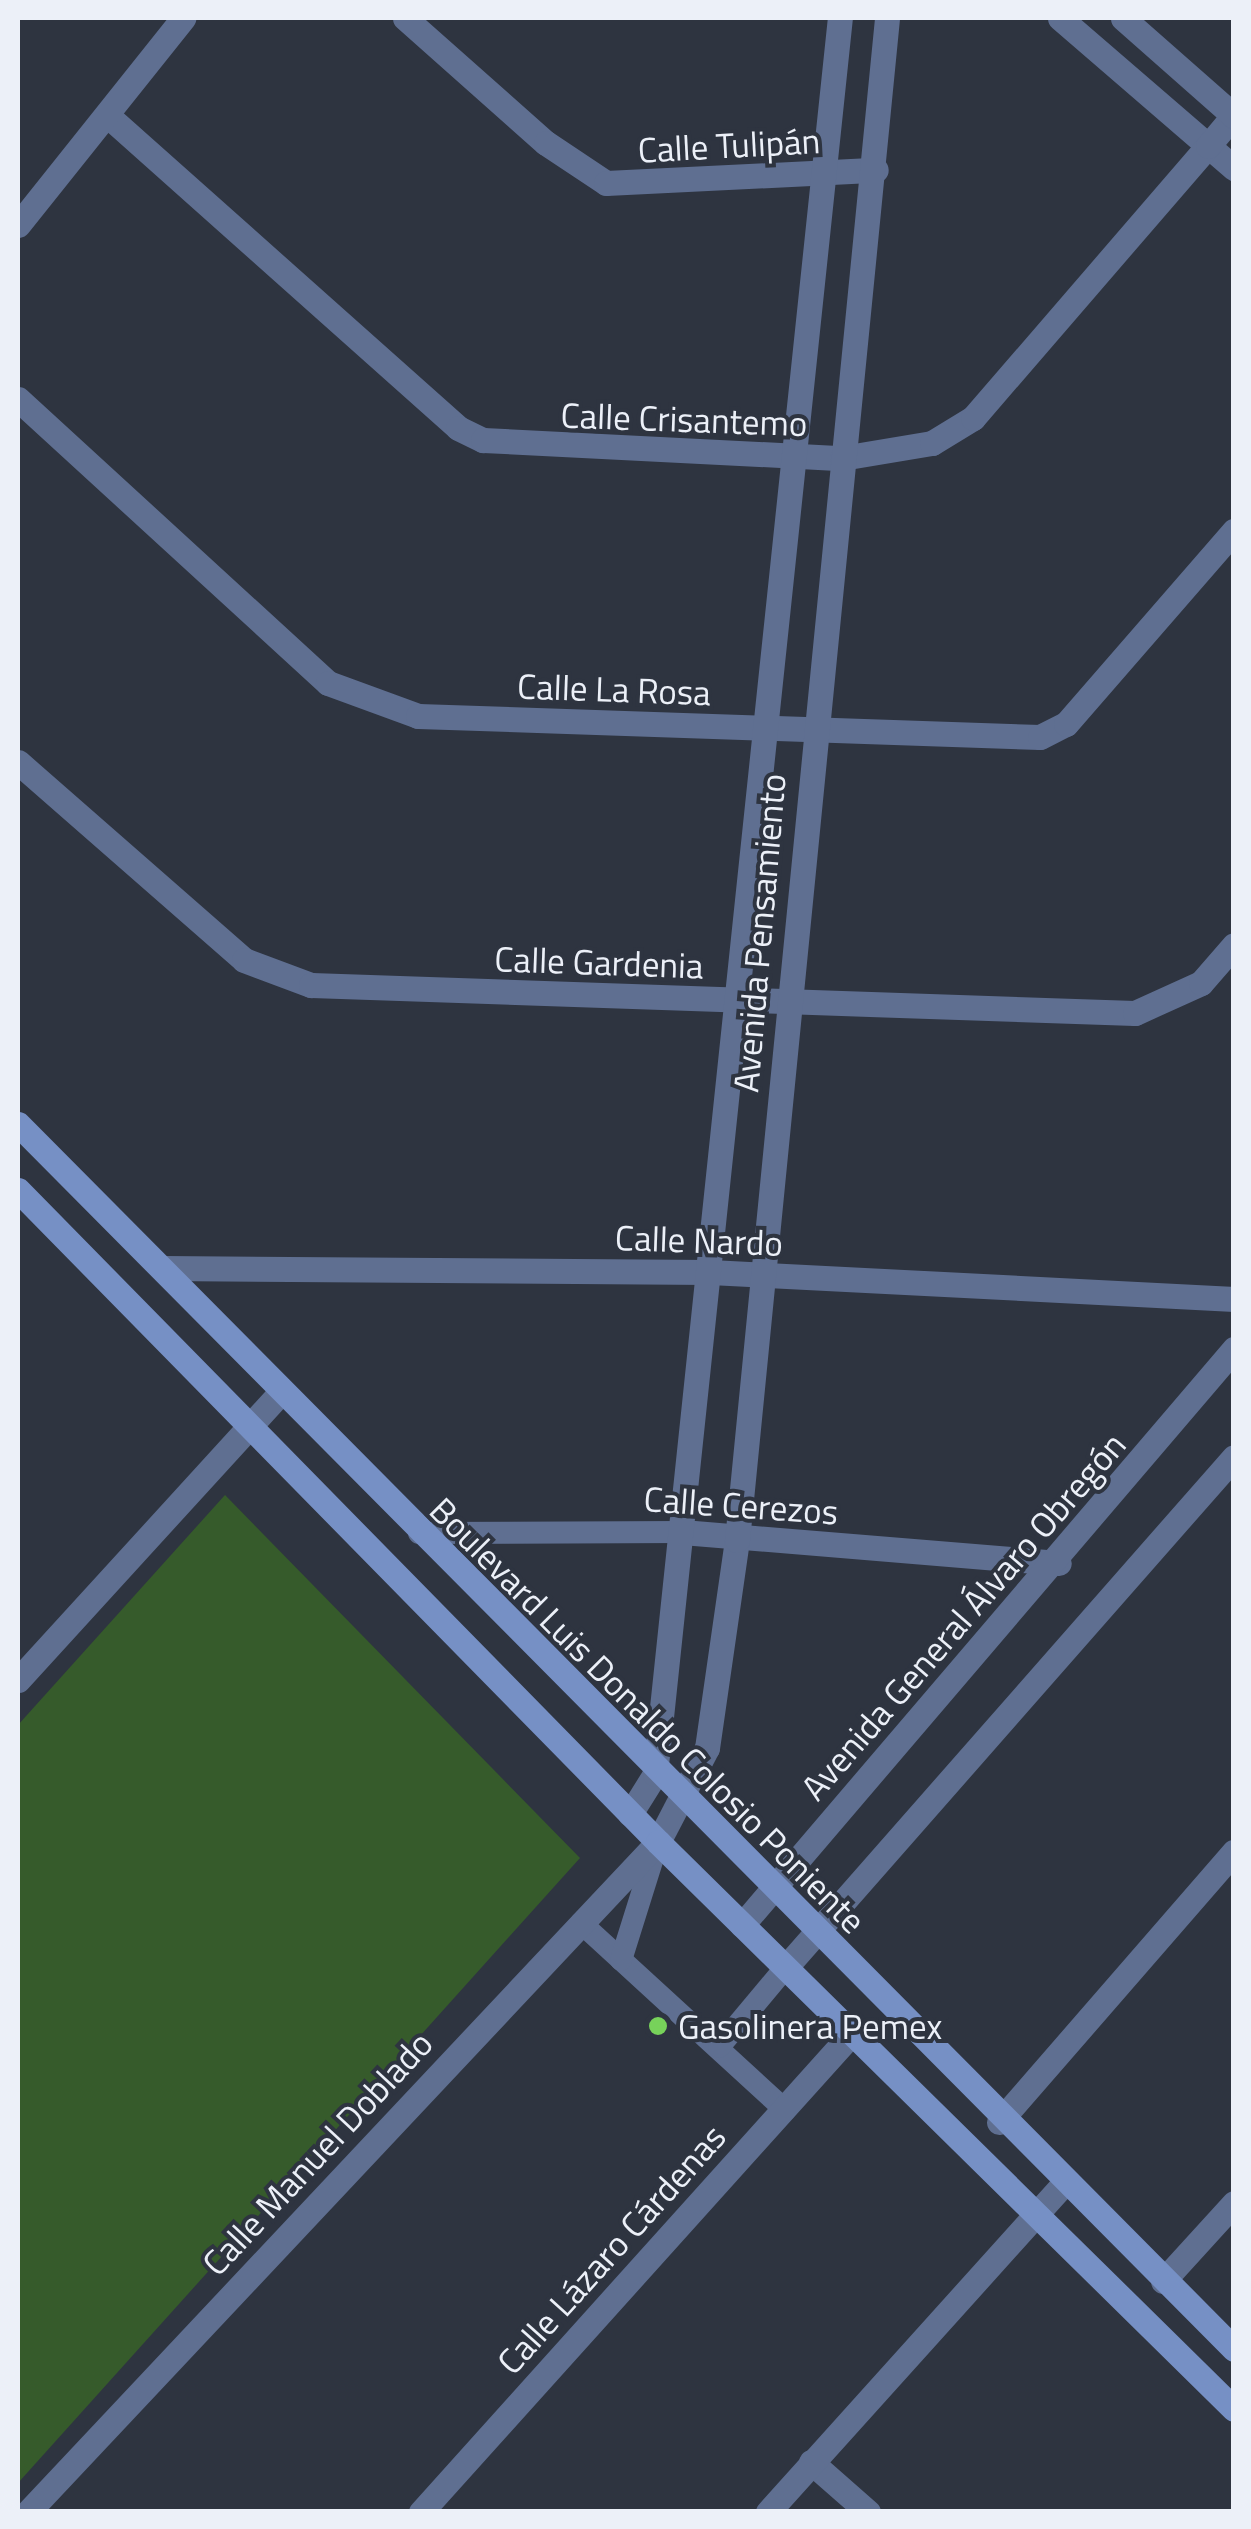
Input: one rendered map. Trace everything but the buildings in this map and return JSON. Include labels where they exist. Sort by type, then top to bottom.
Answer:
[{"type":"main road","name":"Boulevard Luis Donaldo Colosio Poniente","points":[[18,1124],[999,2122],[1234,2349]]},
{"type":"main road","points":[[18,1190],[630,1814],[1234,2409]]},
{"type":"street","points":[[18,225],[184,18]]},
{"type":"street","name":"Calle Tulipán","points":[[405,18],[546,143],[606,183],[826,177],[876,170]]},
{"type":"street","name":"Avenida Pensamiento","points":[[630,1814],[654,1774],[840,18]]},
{"type":"street","name":"Avenida Pensamiento","points":[[658,1842],[683,1802],[706,1748],[737,1540],[813,733],[876,170],[886,18]]},
{"type":"street","points":[[1060,18],[1234,168]]},
{"type":"street","points":[[1123,18],[1234,116]]},
{"type":"street","name":"Calle Crisantemo","points":[[107,115],[458,428],[512,446],[795,461],[842,458],[932,443],[964,425],[1234,116]]},
{"type":"street","name":"Calle La Rosa","points":[[18,399],[328,684],[360,702],[418,716],[813,733],[1040,738],[1066,724],[1234,532]]},
{"type":"street","name":"Calle Gardenia","points":[[18,762],[273,977],[787,1005],[1135,1013],[1201,983],[1234,945]]},
{"type":"street","name":"Calle Nardo","points":[[162,1268],[710,1272],[1234,1298]]},
{"type":"street","name":"Avenida General Álvaro Obregón","points":[[742,1925],[1059,1563],[1234,1349]]},
{"type":"street","points":[[18,1680],[282,1392]]},
{"type":"street","points":[[785,1968],[1234,1457]]},
{"type":"street","name":"Calle Cerezos","points":[[682,1532],[737,1540],[1059,1563]]},
{"type":"street","name":"Calle Manuel Doblado","points":[[28,2512],[658,1842]]},
{"type":"street","points":[[999,2122],[1234,1852]]},
{"type":"street","name":"Calle Lázaro Cárdenas","points":[[421,2512],[852,2033]]},
{"type":"street","points":[[768,2512],[1062,2185]]},
{"type":"street","points":[[1162,2281],[1234,2203]]},
{"type":"street","points":[[812,2462],[868,2512]]},
{"type":"lane","name":"Calle Cerezos","points":[[418,1533],[682,1532]]},
{"type":"lane","points":[[621,1960],[658,1842]]},
{"type":"lane","points":[[581,1923],[785,2110]]},
{"type":"lane","points":[[718,2047],[785,1968]]},
{"type":"green space","points":[[225,1495],[580,1858],[18,2483],[18,1725]]},
{"type":"place","name":"Gasolinera Pemex","points":[[658,2026]]}]
